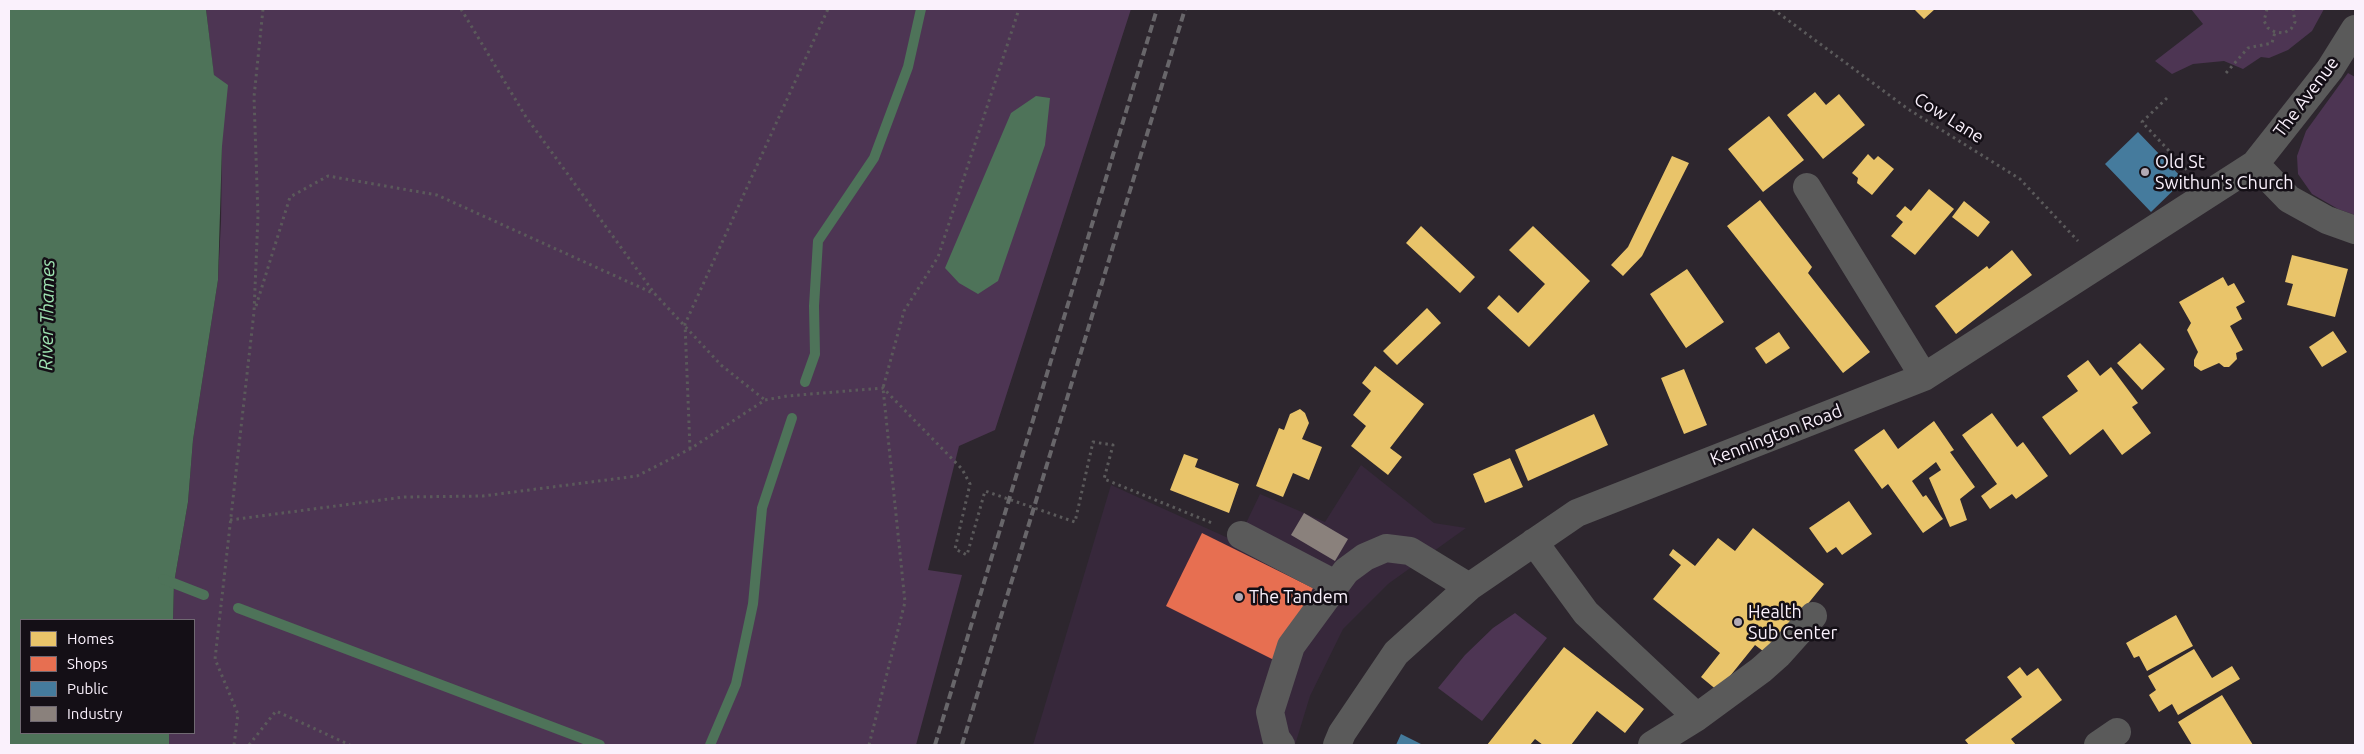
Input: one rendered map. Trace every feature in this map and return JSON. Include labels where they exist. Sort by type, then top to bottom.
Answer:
[{"type":"street","name":"The Avenue","points":[[2255,164],[2330,68],[2355,29]]},
{"type":"street","name":"Kennington Road","points":[[1337,745],[1361,702],[1396,653],[1468,587],[1578,514],[1924,377],[2255,164]]},
{"type":"street","points":[[2255,164],[2289,199],[2327,220],[2355,230]]},
{"type":"street","points":[[1807,187],[1924,377]]},
{"type":"street","points":[[1241,535],[1336,584]]},
{"type":"street","points":[[1534,542],[1586,613],[1697,717]]},
{"type":"street","points":[[1281,745],[1276,738],[1270,712],[1291,646],[1346,571],[1365,557],[1386,548],[1410,550],[1468,587]]},
{"type":"street","points":[[1652,745],[1697,717],[1760,670],[1779,654],[1813,616]]},
{"type":"path","points":[[234,745],[238,714],[215,659],[254,312],[258,216],[254,97],[263,9]]},
{"type":"path","points":[[461,9],[526,117],[655,294],[685,324],[721,365],[765,400]]},
{"type":"path","points":[[690,449],[685,324],[828,9]]},
{"type":"path","points":[[869,745],[905,602],[883,388],[904,311],[938,257],[1020,9]]},
{"type":"path","name":"Cow Lane","points":[[1773,9],[1908,109],[2020,179],[2099,263]]},
{"type":"path","points":[[2266,9],[2264,21],[2268,28],[2275,32],[2284,33],[2291,29],[2295,22],[2296,14],[2293,9]]},
{"type":"path","points":[[2226,73],[2248,48],[2272,43],[2275,32]]},
{"type":"path","points":[[2167,98],[2142,122],[2186,169]]},
{"type":"path","points":[[254,312],[290,197],[328,176],[437,195],[655,294]]},
{"type":"path","points":[[230,520],[404,498],[483,496],[637,476],[690,449],[765,400],[813,393],[883,388],[962,469],[970,484],[954,549],[967,555],[985,491],[1075,522],[1093,442],[1113,445],[1104,479],[1241,535]]},
{"type":"path","points":[[249,745],[276,711],[350,745]]},
{"type":"shaded area","points":[[206,9],[1131,9],[995,430],[959,446],[928,570],[962,575],[916,745],[169,745],[169,734],[195,734],[195,619],[173,619],[174,583],[188,502],[193,440],[218,280],[222,146]]},
{"type":"shaded area","points":[[2191,9],[2324,9],[2312,31],[2288,50],[2269,58],[2261,57],[2243,69],[2224,61],[2193,64],[2172,74],[2155,61],[2203,24]]},
{"type":"shaded area","points":[[2348,73],[2355,77],[2355,215],[2338,209],[2312,194],[2298,174],[2297,156],[2306,131]]},
{"type":"shaded area","points":[[1361,465],[1434,523],[1466,528],[1388,584],[1343,629],[1310,696],[1295,745],[1033,745],[1111,485],[1237,542],[1260,494],[1325,522]]},
{"type":"shaded area","points":[[1515,613],[1547,638],[1482,721],[1438,688],[1465,655],[1493,628]]},
{"type":"water","name":"River Thames","points":[[9,9],[206,9],[214,75],[228,85],[222,146],[218,280],[193,440],[188,502],[174,583],[173,619],[20,619],[20,734],[169,734],[169,745],[9,745]]},
{"type":"water","points":[[1036,96],[1050,98],[1045,145],[998,281],[978,294],[959,283],[945,268],[1011,113]]},
{"type":"building: Homes","points":[[1914,9],[1935,9],[1924,19]]},
{"type":"building: Homes","points":[[1815,92],[1826,105],[1839,94],[1865,125],[1823,159],[1787,115]]},
{"type":"building: Homes","points":[[1769,116],[1804,160],[1763,192],[1728,149]]},
{"type":"building: Homes","points":[[1868,154],[1874,160],[1878,156],[1894,169],[1872,195],[1857,183],[1858,178],[1852,173]]},
{"type":"building: Homes","points":[[1672,156],[1689,163],[1642,256],[1623,276],[1611,265],[1628,247]]},
{"type":"building: Homes","points":[[1929,189],[1954,209],[1915,255],[1891,236],[1903,222],[1896,216],[1905,206],[1911,211]]},
{"type":"building: Homes","points":[[1760,200],[1812,267],[1808,273],[1870,352],[1843,373],[1727,226]]},
{"type":"building: Homes","points":[[1964,201],[1990,222],[1978,237],[1952,217]]},
{"type":"building: Homes","points":[[1421,226],[1475,277],[1460,293],[1406,243]]},
{"type":"building: Homes","points":[[1533,226],[1590,281],[1529,347],[1487,308],[1499,295],[1518,313],[1545,284],[1509,250]]},
{"type":"building: Homes","points":[[2012,250],[2032,275],[1956,334],[1935,306],[1987,266],[1989,269]]},
{"type":"building: Homes","points":[[2292,255],[2348,269],[2335,317],[2287,305],[2293,284],[2285,282]]},
{"type":"building: Homes","points":[[1687,269],[1724,322],[1686,348],[1650,294]]},
{"type":"building: Homes","points":[[2223,277],[2228,286],[2234,283],[2245,302],[2236,307],[2242,319],[2230,326],[2243,350],[2236,353],[2237,359],[2229,367],[2224,367],[2219,363],[2201,371],[2194,366],[2194,360],[2198,352],[2187,330],[2191,323],[2179,302]]},
{"type":"building: Homes","points":[[1427,308],[1441,323],[1397,365],[1383,351]]},
{"type":"building: Homes","points":[[2333,331],[2347,352],[2322,367],[2309,347]]},
{"type":"building: Homes","points":[[1779,332],[1790,348],[1766,364],[1755,348]]},
{"type":"building: Homes","points":[[2140,343],[2165,369],[2142,390],[2117,363]]},
{"type":"building: Homes","points":[[2088,360],[2100,376],[2111,367],[2138,403],[2132,407],[2151,433],[2122,455],[2103,429],[2070,455],[2042,417],[2078,391],[2067,376]]},
{"type":"building: Homes","points":[[1375,366],[1424,404],[1390,448],[1402,457],[1388,475],[1351,446],[1366,426],[1353,415],[1371,391],[1362,383]]},
{"type":"building: Homes","points":[[1684,369],[1707,425],[1684,434],[1661,378]]},
{"type":"building: Homes","points":[[1300,409],[1305,413],[1309,423],[1302,439],[1322,447],[1309,480],[1293,473],[1283,497],[1256,486],[1279,428],[1284,430],[1290,414]]},
{"type":"building: Homes","points":[[1992,413],[2017,447],[2023,442],[2048,476],[2016,499],[2012,494],[1990,509],[1981,496],[1997,484],[1962,435]]},
{"type":"building: Homes","points":[[1594,414],[1608,445],[1528,481],[1515,450]]},
{"type":"building: Homes","points":[[1934,421],[1954,450],[1950,452],[1975,487],[1960,499],[1967,520],[1950,527],[1929,478],[1941,470],[1936,462],[1912,481],[1923,497],[1926,495],[1943,519],[1923,533],[1888,484],[1882,489],[1854,450],[1884,429],[1898,449]]},
{"type":"building: Homes","points":[[1184,454],[1198,459],[1195,467],[1239,484],[1229,513],[1170,490]]},
{"type":"building: Homes","points":[[1510,458],[1523,487],[1485,503],[1473,474]]},
{"type":"building: Homes","points":[[1849,501],[1872,534],[1842,555],[1836,547],[1827,553],[1809,528]]},
{"type":"building: Homes","name":"Health Sub Center","points":[[1753,528],[1824,584],[1767,654],[1755,645],[1718,691],[1701,677],[1720,653],[1653,599],[1681,565],[1669,555],[1673,549],[1695,566],[1718,538],[1735,551]]},
{"type":"building: Homes","points":[[2176,615],[2193,646],[2147,671],[2139,656],[2134,658],[2126,643]]},
{"type":"building: Homes","points":[[1564,647],[1644,709],[1625,733],[1597,711],[1571,745],[1543,745],[1535,739],[1530,745],[1487,745]]},
{"type":"building: Homes","points":[[2194,649],[2212,678],[2232,666],[2240,679],[2178,715],[2172,704],[2159,712],[2149,695],[2156,690],[2148,676]]},
{"type":"building: Homes","points":[[2020,667],[2027,676],[2038,668],[2062,700],[2011,739],[2016,745],[1969,745],[1965,740],[2022,697],[2007,677]]},
{"type":"building: Homes","points":[[2222,695],[2253,745],[2192,745],[2178,722]]},
{"type":"building: Shops","name":"The Tandem","points":[[1202,533],[1313,588],[1276,661],[1166,606]]},
{"type":"building: Public","name":"Old St Swithun's Church","points":[[2138,132],[2184,180],[2151,212],[2105,164]]},
{"type":"building: Public","points":[[1401,734],[1423,745],[1396,745]]},
{"type":"building: Industry","points":[[1304,513],[1348,539],[1335,561],[1291,535]]},
{"type":"waterway","points":[[805,382],[815,354],[814,306],[818,241],[874,158],[908,67],[921,9]]},
{"type":"waterway","points":[[710,745],[736,684],[753,604],[762,508],[792,418]]},
{"type":"waterway","points":[[163,579],[204,595]]},
{"type":"waterway","points":[[238,608],[600,745]]},
{"type":"railway","points":[[935,745],[1157,9]]},
{"type":"railway","points":[[962,745],[1185,9]]},
{"type":"place","name":"Old St Swithun's Church","points":[[2145,172]]},
{"type":"place","name":"The Tandem","points":[[1239,597]]},
{"type":"place","name":"Health Sub Center","points":[[1738,622]]}]
